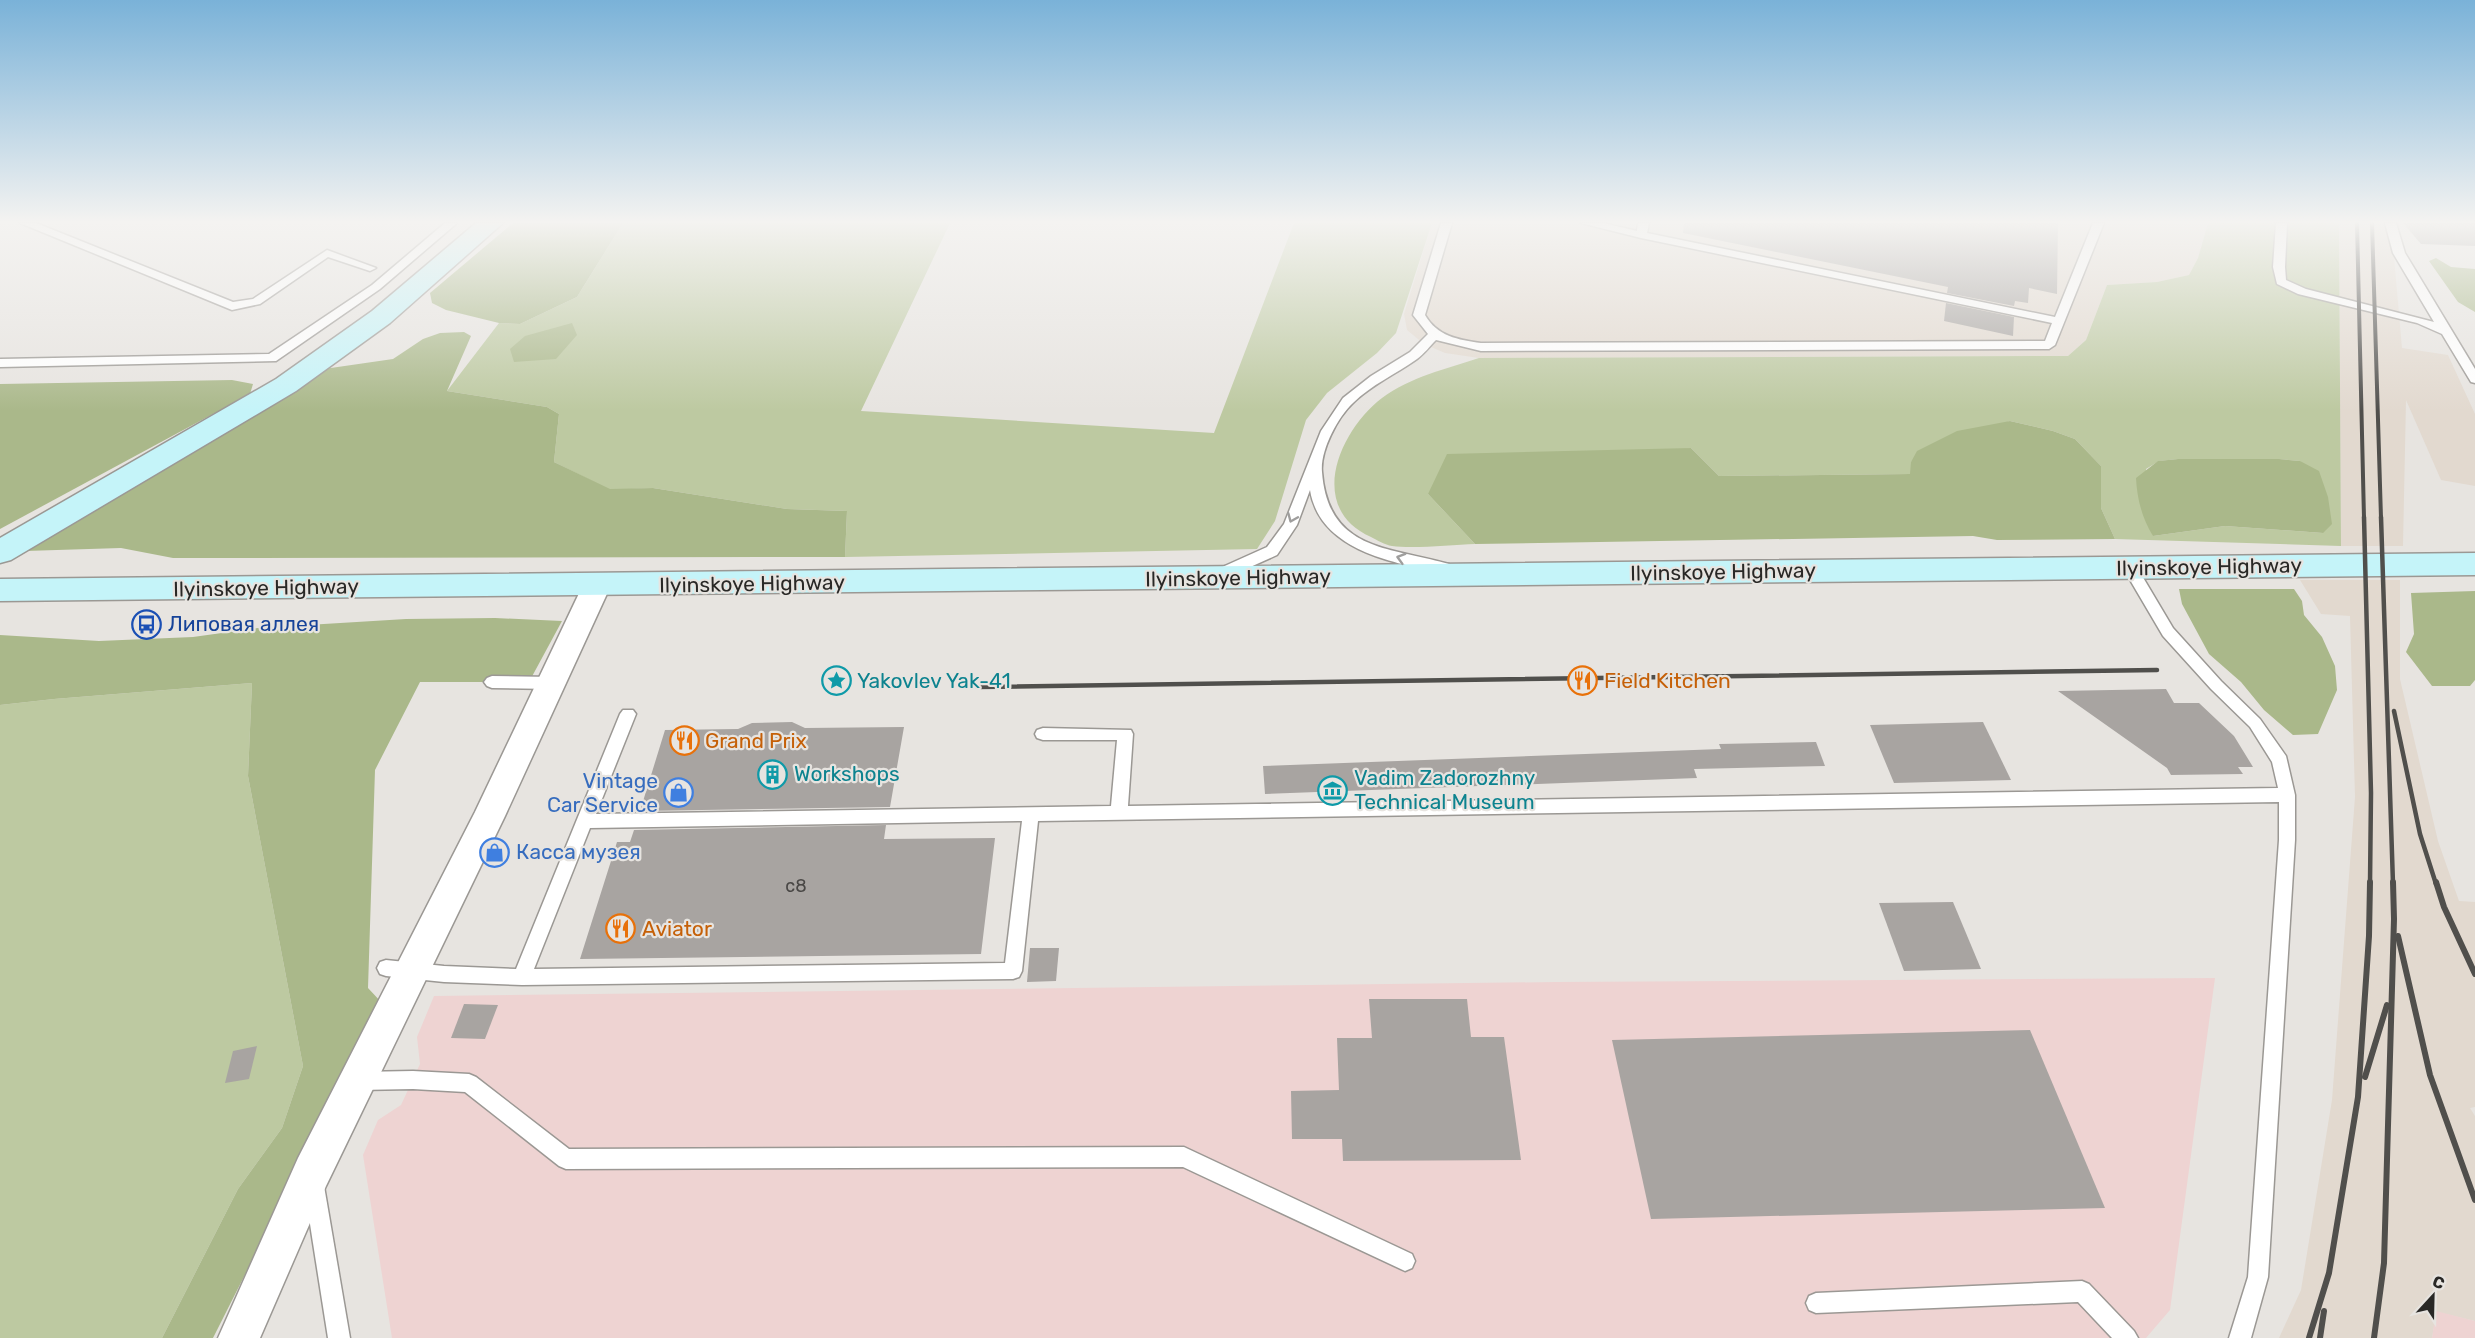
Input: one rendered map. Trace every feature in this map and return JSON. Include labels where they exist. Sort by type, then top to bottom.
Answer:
[{"type":"main road","points":[[0,552],[286,385],[381,317],[418,285]]},
{"type":"main road","name":"Ilyinskoye Highway","points":[[0,590],[2475,564]]},
{"type":"street","points":[[239,1338],[312,1172],[358,1081],[399,968],[552,682],[597,585]]},
{"type":"lane","points":[[180,285],[232,306],[256,302],[280,285]]},
{"type":"lane","points":[[0,363],[272,358],[378,285]]},
{"type":"lane","points":[[1428,285],[1419,315],[1424,327],[1434,335],[1453,342],[1482,347],[2049,345],[2074,285]]},
{"type":"lane","points":[[1898,285],[2059,321]]},
{"type":"lane","points":[[2289,285],[2301,291],[2421,320],[2448,332]]},
{"type":"lane","points":[[2419,285],[2475,377]]},
{"type":"lane","points":[[1209,578],[1259,559],[1272,551],[1290,525],[1327,431],[1347,401],[1375,379],[1414,355],[1434,335]]},
{"type":"lane","points":[[1315,464],[1318,497],[1324,511],[1335,526],[1350,539],[1371,549],[1400,558],[1479,575]]},
{"type":"lane","points":[[2130,568],[2168,632],[2216,685],[2255,723],[2280,761],[2287,795],[2287,840],[2258,1277],[2240,1338]]},
{"type":"lane","points":[[492,682],[552,682]]},
{"type":"lane","points":[[522,977],[584,829],[585,821],[628,714]]},
{"type":"lane","points":[[1043,734],[1125,734],[1119,813]]},
{"type":"lane","points":[[585,821],[2287,795]]},
{"type":"lane","points":[[399,968],[444,975],[522,977],[1012,971],[1031,814]]},
{"type":"lane","points":[[358,1081],[413,1080],[469,1083],[566,1159],[1184,1157],[1405,1261]]},
{"type":"lane","points":[[312,1172],[339,1338]]},
{"type":"lane","points":[[1816,1303],[2082,1291],[2127,1338]]},
{"type":"shaded area","points":[[1413,285],[2107,285],[2086,340],[2068,356],[1479,358],[1445,353],[1424,344],[1407,330],[1404,314]]},
{"type":"shaded area","points":[[2339,285],[2396,285],[2402,348],[2448,355],[2475,414],[2475,486],[2441,480],[2406,400],[2403,546],[2341,546]]},
{"type":"shaded area","points":[[2300,580],[2400,580],[2400,679],[2438,841],[2459,901],[2475,902],[2475,1107],[2470,1108],[2475,1116],[2475,1321],[2437,1312],[2432,1338],[2279,1338],[2301,1290],[2332,1100],[2355,797],[2350,616],[2321,614]]},
{"type":"shaded area","points":[[2215,978],[2170,1310],[2146,1338],[392,1338],[363,1155],[378,1120],[401,1105],[420,1064],[417,1037],[434,996],[1556,982]]},
{"type":"shaded area","points":[[2436,1311],[2475,1321],[2475,1338],[2432,1338]]},
{"type":"green space","points":[[439,285],[584,285],[577,297],[520,324],[499,323],[446,310],[432,303],[430,293]]},
{"type":"green space","points":[[584,285],[920,285],[861,411],[1214,433],[1270,285],[1412,285],[1396,333],[1377,353],[1327,393],[1306,420],[1275,521],[1257,549],[845,557],[847,511],[787,509],[653,488],[610,490],[554,462],[559,414],[547,407],[447,391],[499,323],[520,324],[577,297]]},
{"type":"green space","points":[[2107,285],[2339,285],[2341,546],[2115,539],[2101,508],[2101,466],[2075,439],[2053,431],[2010,421],[1911,462],[1911,474],[1719,476],[1691,448],[1428,494],[1475,544],[1421,547],[1389,545],[1351,524],[1339,508],[1335,489],[1336,469],[1342,449],[1367,412],[1382,398],[1404,384],[1479,358],[2068,356],[2086,340]],"holes":[[[2178,459],[2300,461],[2323,533],[2225,526],[2153,536],[2146,469],[2159,461]]]},
{"type":"green space","points":[[2446,285],[2475,285],[2475,312],[2458,302]]},
{"type":"green space","points":[[572,323],[577,335],[556,359],[514,362],[510,349],[525,336]]},
{"type":"green space","points":[[464,332],[471,336],[447,391],[547,407],[559,414],[554,462],[610,489],[653,488],[787,509],[847,511],[845,557],[173,558],[121,548],[25,551],[317,370],[393,359],[423,339],[440,333]]},
{"type":"green space","points":[[232,380],[253,384],[250,394],[0,529],[0,384]]},
{"type":"green space","points":[[2010,421],[2053,431],[2075,439],[2101,466],[2101,508],[2115,539],[1997,540],[1973,536],[1475,544],[1428,494],[1447,454],[1691,448],[1719,476],[1910,474],[1911,462],[1917,451],[1957,431]]},
{"type":"green space","points":[[2178,459],[2300,461],[2319,471],[2328,497],[2332,524],[2323,533],[2225,526],[2153,536],[2141,508],[2136,478],[2158,461]]},
{"type":"green space","points":[[2179,589],[2294,589],[2302,601],[2304,615],[2322,637],[2335,666],[2337,690],[2318,734],[2293,735],[2264,710],[2241,682],[2209,654],[2182,604]]},
{"type":"green space","points":[[2475,591],[2475,680],[2470,686],[2432,686],[2406,652],[2414,634],[2411,593]]},
{"type":"green space","points":[[495,618],[562,621],[529,682],[420,682],[375,770],[368,988],[382,1003],[213,1338],[162,1338],[238,1189],[282,1128],[303,1066],[248,776],[252,683],[0,705],[0,635],[99,641],[193,637],[258,628],[406,619]]},
{"type":"green space","points":[[252,683],[248,776],[303,1066],[282,1128],[238,1189],[162,1338],[0,1338],[0,705]]},
{"type":"building","points":[[1940,285],[2057,285],[2057,294],[2029,288],[2028,303],[2015,301],[2014,306],[1947,293],[1948,287]]},
{"type":"building","points":[[1946,303],[2014,317],[2013,336],[1944,321]]},
{"type":"building","points":[[2166,689],[2174,703],[2199,703],[2234,736],[2253,767],[2238,767],[2243,774],[2171,775],[2167,768],[2058,691]]},
{"type":"building","name":"Workshops","points":[[792,722],[805,728],[904,727],[890,807],[640,811],[665,730],[738,729],[752,723]]},
{"type":"building","points":[[1983,722],[2011,780],[1894,783],[1870,725]]},
{"type":"building","points":[[1816,742],[1825,766],[1694,769],[1697,778],[1265,794],[1263,766],[1721,749],[1719,744]]},
{"type":"building","points":[[886,825],[884,839],[995,838],[981,954],[580,959],[617,842],[630,842],[634,830]]},
{"type":"building","points":[[1953,902],[1981,969],[1904,971],[1879,903]]},
{"type":"building","points":[[1030,948],[1059,948],[1056,981],[1027,982]]},
{"type":"building","points":[[1369,999],[1467,999],[1471,1037],[1504,1037],[1521,1160],[1343,1161],[1342,1139],[1292,1139],[1291,1091],[1339,1090],[1337,1038],[1372,1038]]},
{"type":"building","points":[[464,1004],[498,1005],[485,1039],[451,1038]]},
{"type":"building","points":[[2030,1030],[2105,1208],[1651,1219],[1612,1040]]},
{"type":"building","points":[[257,1046],[249,1079],[225,1083],[233,1051]]},
{"type":"railway","points":[[2358,285],[2364,518]]},
{"type":"railway","points":[[2374,285],[2381,518]]},
{"type":"railway","points":[[2364,517],[2371,793],[2370,884]]},
{"type":"railway","points":[[2381,517],[2393,884]]},
{"type":"railway","points":[[977,687],[2157,670]]},
{"type":"railway","points":[[2394,711],[2420,834],[2436,884]]},
{"type":"railway","points":[[2309,1338],[2329,1273],[2358,1097],[2369,936],[2370,882]]},
{"type":"railway","points":[[2374,1338],[2384,1263],[2394,919],[2393,882]]},
{"type":"railway","points":[[2436,882],[2444,907],[2475,974]]},
{"type":"railway","points":[[2398,936],[2430,1075],[2475,1200]]},
{"type":"railway","points":[[2365,1077],[2387,1005]]},
{"type":"railway","points":[[2320,1338],[2324,1311]]},
{"type":"place","name":"Липовая аллея","points":[[147,624]]},
{"type":"place","name":"Yakovlev Yak-41","points":[[836,681]]},
{"type":"place","name":"Field Kitchen","points":[[1583,681]]},
{"type":"place","name":"Grand Prix","points":[[684,741]]},
{"type":"place","name":"Workshops","points":[[773,774]]},
{"type":"place","name":"Vadim Zadorozhny Technical Museum","points":[[1333,790]]},
{"type":"place","name":"Vintage Car Service","points":[[679,793]]},
{"type":"place","name":"Касса музея","points":[[495,852]]},
{"type":"place","name":"Aviator","points":[[621,929]]}]
